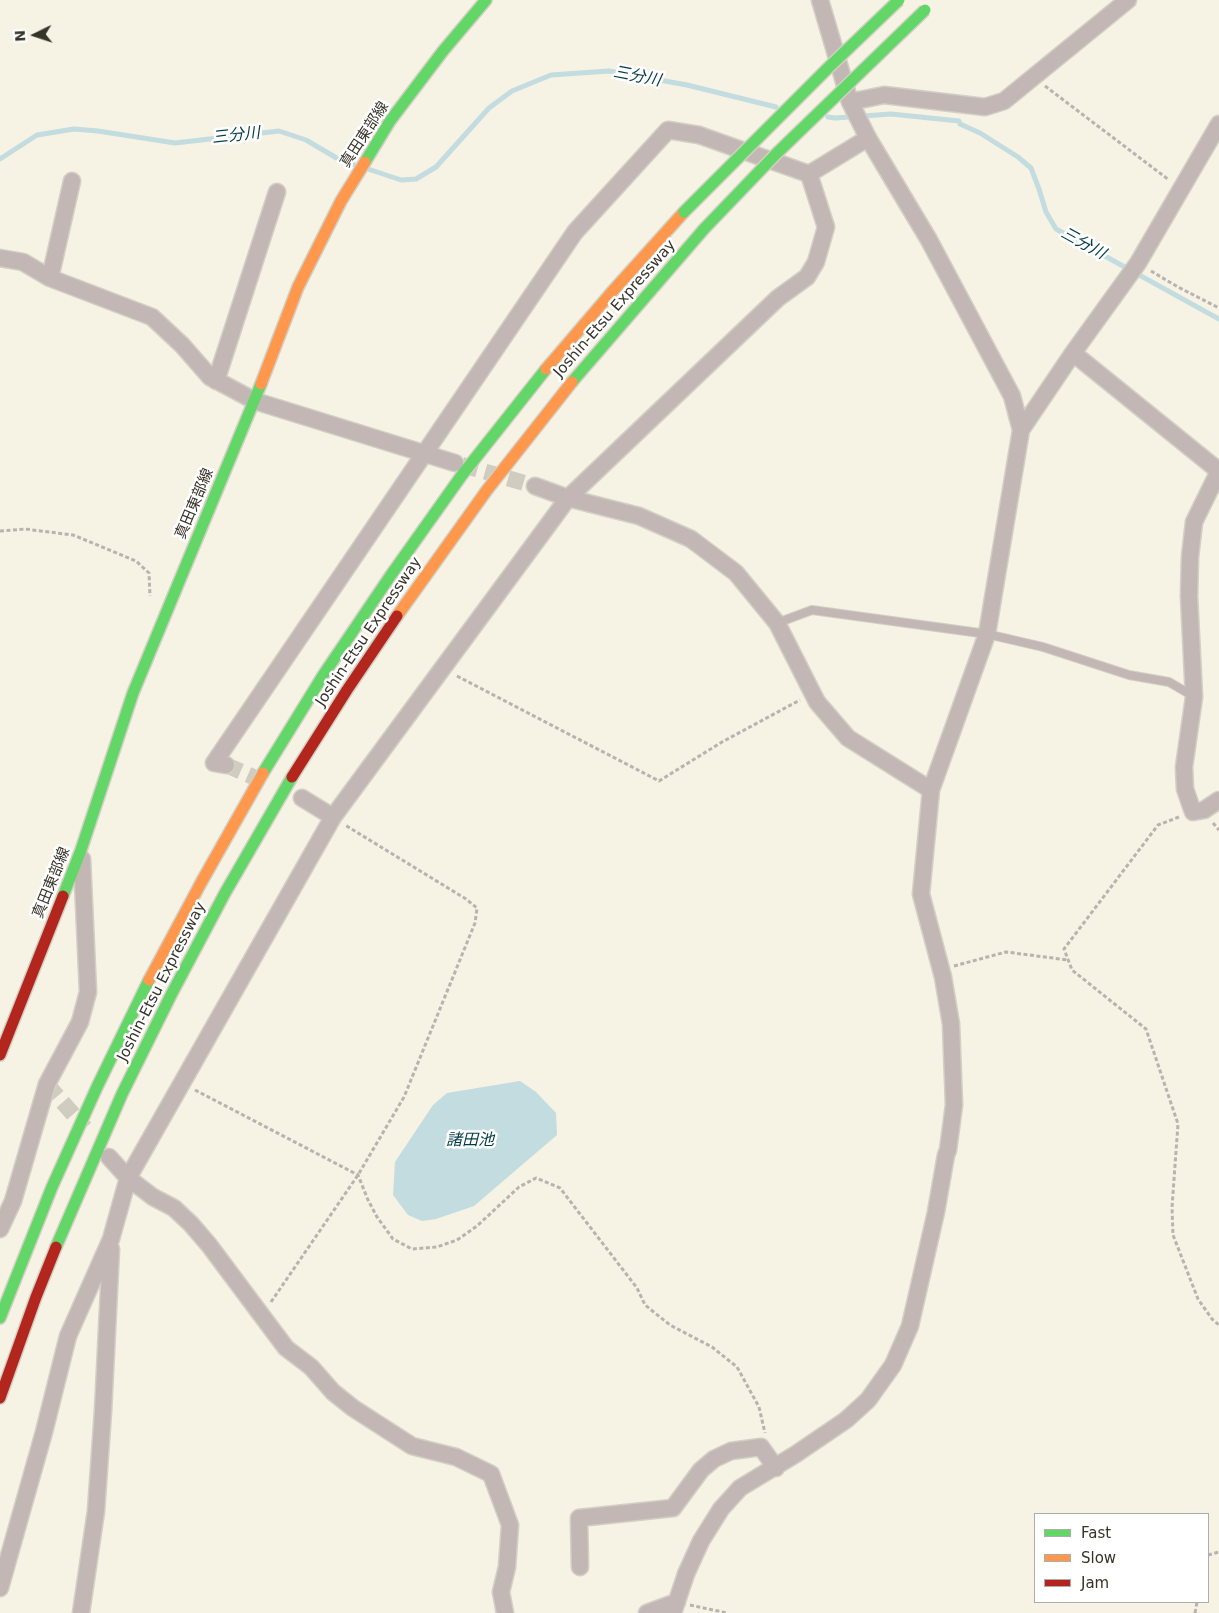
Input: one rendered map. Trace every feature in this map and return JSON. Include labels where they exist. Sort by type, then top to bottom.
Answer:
[{"type":"main road","name":"真田東部線","points":[[0,1055],[12,1012],[81,850],[133,693],[255,401],[298,287],[342,201],[390,121],[443,51],[486,0]]},
{"type":"main road","points":[[868,29],[893,0]]},
{"type":"main road","name":"Joshin-Etsu Expressway","points":[[0,1318],[52,1187],[146,984],[261,776],[324,674],[462,475],[533,384],[684,212],[899,0]]},
{"type":"main road","name":"Joshin-Etsu Expressway","points":[[0,1398],[77,1196],[122,1094],[170,994],[220,901],[346,690],[486,490],[630,312],[704,229],[790,140],[928,7]]},
{"type":"street","points":[[647,1613],[675,1608],[686,1574],[701,1541],[721,1509],[740,1488],[776,1468],[846,1420],[868,1400],[893,1366],[910,1326],[948,1150],[954,1105],[951,1024],[941,969],[921,894],[931,790],[987,634],[1021,430],[1008,388],[929,240],[868,138],[850,102],[820,0]]},
{"type":"street","points":[[850,102],[884,95],[985,107],[1004,101],[1117,3]]},
{"type":"street","points":[[1021,430],[1073,353],[1138,263],[1219,124]]},
{"type":"street","points":[[226,765],[214,763],[574,232],[668,130],[699,135],[809,174]]},
{"type":"street","points":[[809,174],[868,138]]},
{"type":"street","points":[[0,1588],[44,1432],[68,1336],[111,1239],[128,1178],[333,818],[568,498],[778,298],[806,277],[816,262],[826,227],[809,174]]},
{"type":"street","points":[[50,278],[72,181]]},
{"type":"street","points":[[216,381],[277,192]]},
{"type":"street","points":[[0,258],[22,262],[50,278],[152,317],[182,345],[210,377],[255,401],[455,463]]},
{"type":"street","points":[[1073,353],[1219,471],[1194,522],[1190,557],[1189,596],[1194,697],[1184,767],[1184,788],[1193,812],[1204,810],[1219,800]]},
{"type":"street","points":[[534,486],[568,498],[640,516],[691,539],[736,573],[777,623],[817,702],[848,738],[931,790]]},
{"type":"street","points":[[302,798],[333,818]]},
{"type":"street","points":[[0,1229],[13,1201],[47,1084],[80,1022],[88,992],[81,850]]},
{"type":"street","points":[[109,1157],[128,1178],[153,1197],[174,1208],[191,1224],[209,1245],[286,1348],[311,1367],[333,1392],[353,1408],[412,1446],[456,1457],[491,1474],[510,1525],[507,1567],[501,1592],[505,1613]]},
{"type":"street","points":[[81,1613],[96,1511],[104,1411],[111,1239]]},
{"type":"street","points":[[580,1567],[579,1518],[673,1508],[692,1480],[714,1459],[731,1451],[760,1447],[776,1468]]},
{"type":"lane","points":[[777,623],[812,610],[987,634],[1043,647],[1129,675],[1168,682],[1194,697]]},
{"type":"path","points":[[1033,77],[1182,190]]},
{"type":"path","points":[[1138,263],[1178,287],[1219,308]]},
{"type":"path","points":[[0,531],[25,529],[73,536],[136,561],[148,573],[150,598]]},
{"type":"path","points":[[443,668],[658,781],[722,742],[812,693]]},
{"type":"path","points":[[1193,812],[1158,825],[1064,949],[1072,970],[1146,1029],[1178,1124],[1172,1207],[1173,1235],[1198,1299],[1212,1319],[1219,1325]]},
{"type":"path","points":[[262,1315],[358,1175],[404,1097],[475,923],[477,908],[466,899],[333,818]]},
{"type":"path","points":[[941,969],[1006,952],[1068,960]]},
{"type":"path","points":[[183,1084],[358,1175],[368,1200],[387,1232],[393,1239],[412,1249],[437,1247],[457,1240],[477,1226],[519,1187],[536,1178],[560,1188],[637,1288],[645,1306],[670,1325],[712,1347],[737,1366],[759,1407],[765,1433],[760,1447]]},
{"type":"path","points":[[675,1608],[727,1613]]},
{"type":"water","name":"諸田池","points":[[520,1081],[536,1092],[556,1113],[557,1135],[474,1206],[436,1219],[422,1221],[408,1215],[393,1195],[395,1162],[433,1105],[447,1093]]},
{"type":"waterway","name":"三分川","points":[[368,169],[401,180],[416,179],[436,167],[489,108],[512,91],[551,75],[609,71],[687,85],[776,107]]},
{"type":"waterway","name":"三分川","points":[[828,117],[891,114],[959,121],[960,124],[980,133],[1018,157],[1031,168],[1046,212],[1056,229],[1219,319]]},
{"type":"waterway","name":"三分川","points":[[0,159],[37,135],[74,129],[175,143],[279,131],[306,140],[340,160],[355,165]]},
{"type":"tunnel","points":[[462,465],[535,486]]},
{"type":"tunnel","points":[[226,765],[267,783]]},
{"type":"tunnel","points":[[47,1084],[85,1128]]},
{"type":"traffic: fast","points":[[365,162],[390,121],[443,51],[486,0]]},
{"type":"traffic: fast","points":[[684,212],[899,0]]},
{"type":"traffic: fast","points":[[704,229],[776,154],[925,10]]},
{"type":"traffic: fast","points":[[572,382],[704,229]]},
{"type":"traffic: fast","points":[[263,773],[324,674],[391,575],[462,475],[546,369]]},
{"type":"traffic: fast","points":[[63,896],[81,850],[133,693],[261,384]]},
{"type":"traffic: fast","points":[[56,1247],[122,1094],[171,995],[225,893],[292,777]]},
{"type":"traffic: fast","points":[[0,1318],[52,1187],[97,1087],[149,980]]},
{"type":"traffic: slow","points":[[261,384],[298,287],[341,201],[365,162]]},
{"type":"traffic: slow","points":[[546,369],[684,212]]},
{"type":"traffic: slow","points":[[397,616],[487,490],[572,382]]},
{"type":"traffic: slow","points":[[149,980],[263,773]]},
{"type":"traffic: jam","points":[[292,777],[397,616]]},
{"type":"traffic: jam","points":[[0,1055],[63,896]]},
{"type":"traffic: jam","points":[[0,1398],[56,1247]]}]
